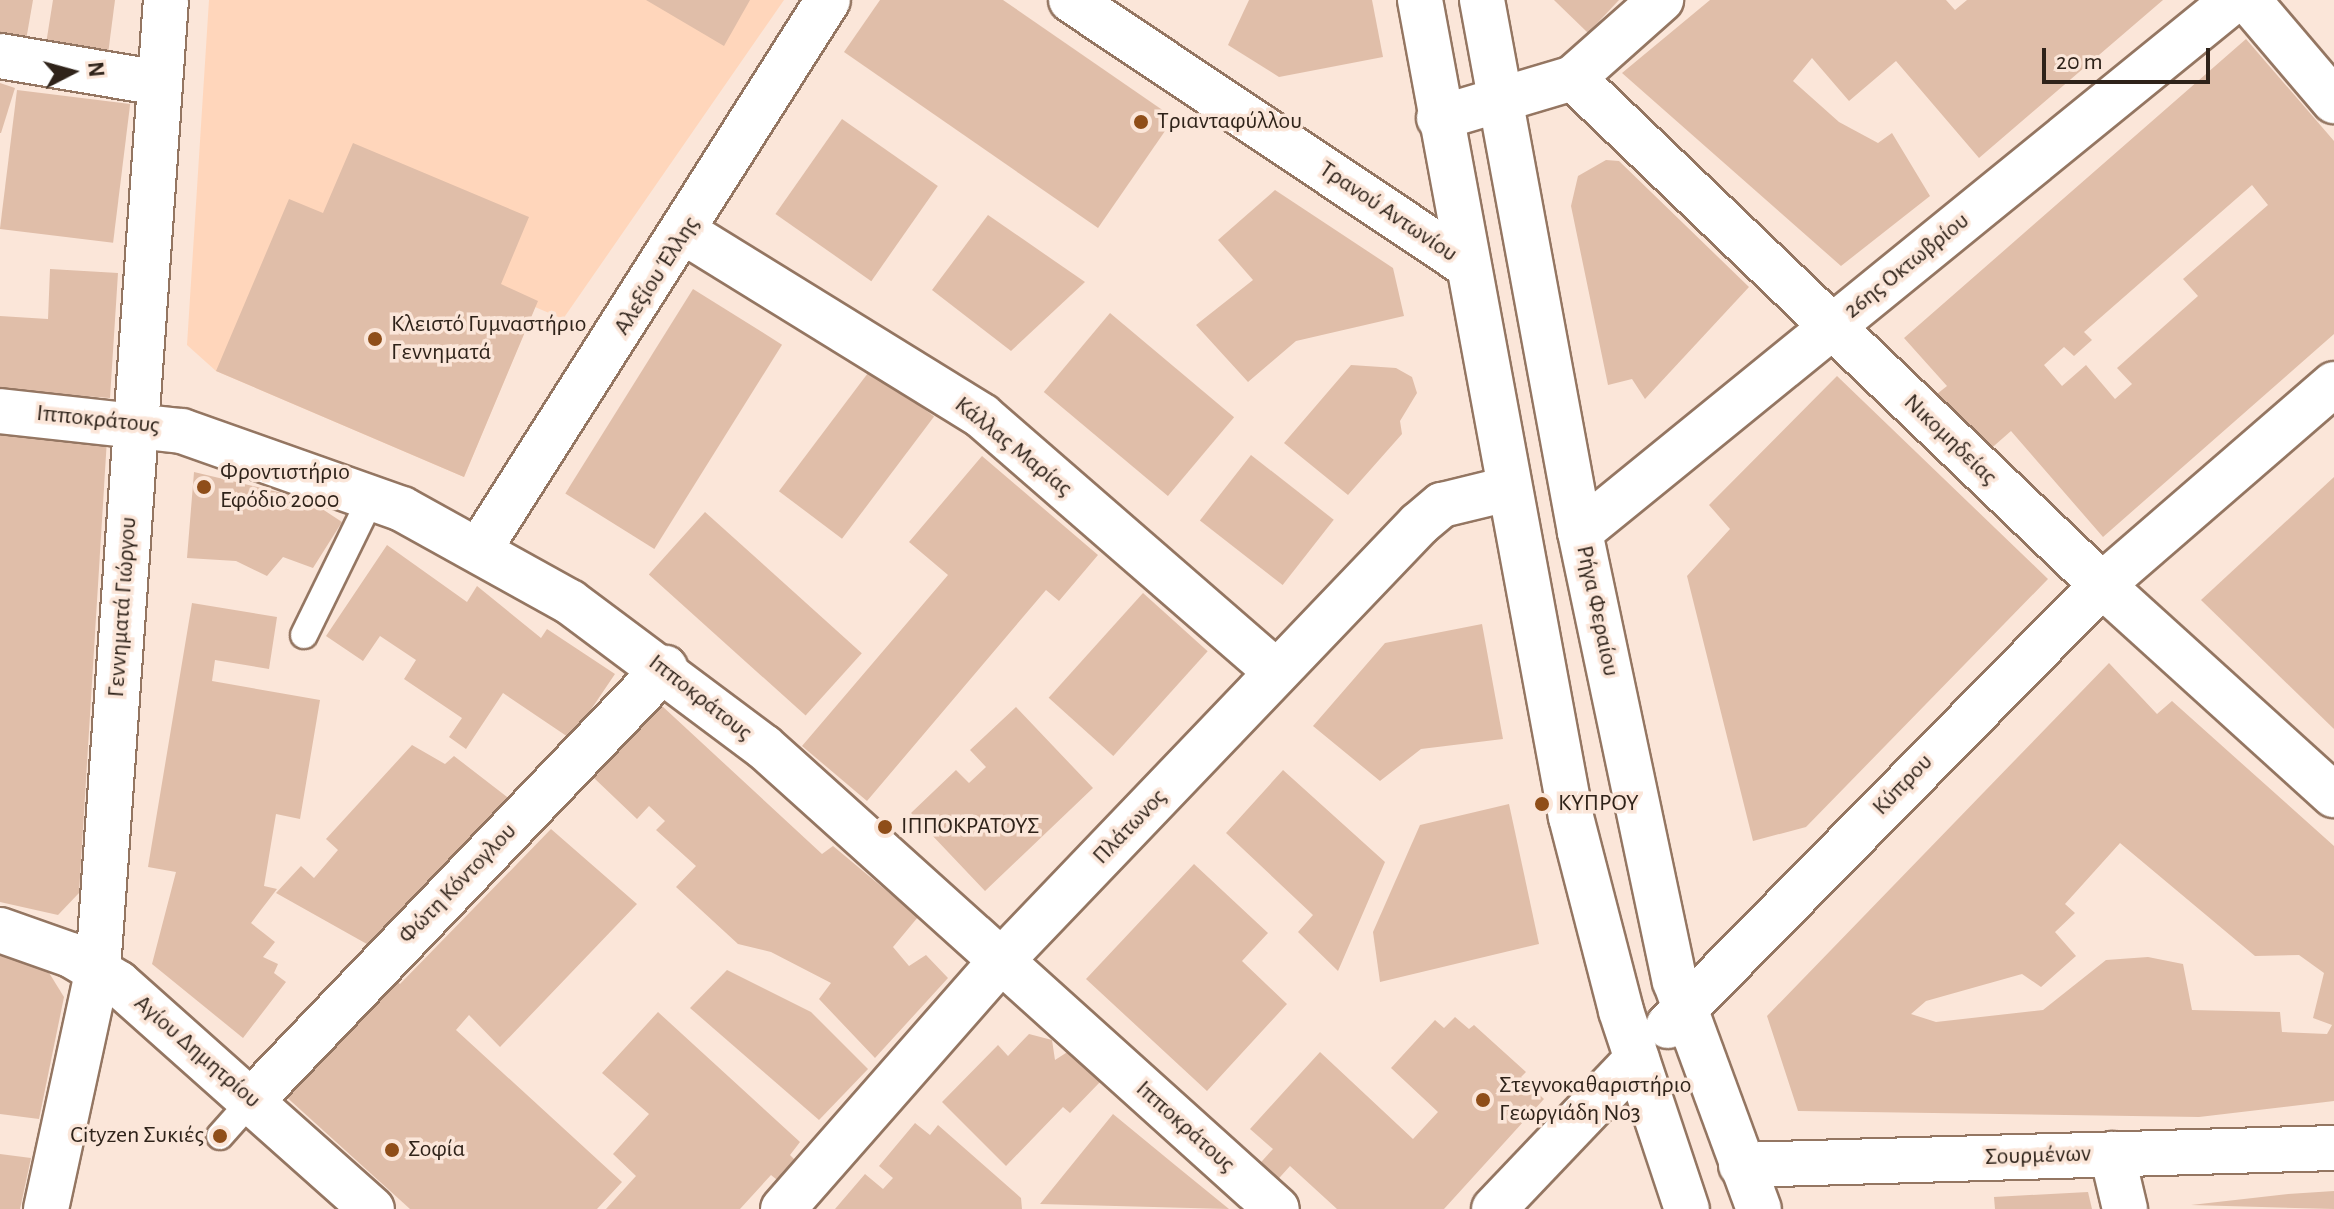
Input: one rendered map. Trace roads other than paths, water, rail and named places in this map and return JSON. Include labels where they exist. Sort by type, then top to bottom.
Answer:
[{"type":"street","name":"Γεννηματά Γιώργου","points":[[46,1209],[98,969],[166,0]]},
{"type":"street","name":"Αλεξίου Έλλης","points":[[480,548],[686,233],[828,0]]},
{"type":"street","name":"Τρανού Αντωνίου","points":[[1071,0],[1465,264]]},
{"type":"street","points":[[1420,0],[1465,264],[1571,817],[1637,1059],[1687,1209]]},
{"type":"street","name":"Ρήγα Φεραίου","points":[[1482,0],[1580,532],[1684,1009],[1759,1209]]},
{"type":"street","points":[[1439,118],[1502,104],[1573,78],[1661,0]]},
{"type":"street","name":"26ης Οκτωβρίου","points":[[1580,532],[2234,0]]},
{"type":"street","points":[[2248,0],[2334,101]]},
{"type":"street","points":[[0,56],[159,83]]},
{"type":"street","name":"Νικομηδείας","points":[[1573,78],[2102,585],[2334,795]]},
{"type":"street","name":"Κάλλας Μαρίας","points":[[686,233],[982,416],[1275,671]]},
{"type":"street","name":"Κύπρου","points":[[1494,1209],[1684,1009],[2102,585],[2334,384]]},
{"type":"street","name":"Ιπποκράτους","points":[[0,411],[136,420],[371,498],[480,548],[665,668],[1001,961],[1277,1209]]},
{"type":"street","name":"Πλάτωνος","points":[[783,1209],[1001,961],[1275,671],[1442,505],[1507,489]]},
{"type":"street","name":"Φώτη Κόντογλου","points":[[252,1100],[665,668]]},
{"type":"street","name":"Αγίου Δημητρίου","points":[[0,930],[98,969],[252,1100],[372,1209]]},
{"type":"street","name":"Σουρμένων","points":[[1741,1165],[2334,1148]]},
{"type":"street","points":[[2112,1154],[2125,1209]]},
{"type":"lane","points":[[304,635],[371,498]]},
{"type":"lane","points":[[220,1136],[252,1100]]},
{"type":"place","name":"Τριανταφύλλου","points":[[1141,122]]},
{"type":"place","name":"Κλειστό Γυμναστήριο Γεννηματά","points":[[375,339]]},
{"type":"place","name":"Φροντιστήριο Εφόδιο 2000","points":[[204,487]]},
{"type":"place","name":"ΚΥΠΡΟΥ","points":[[1542,804]]},
{"type":"place","name":"ΙΠΠΟΚΡΑΤΟΥΣ","points":[[885,827]]},
{"type":"place","name":"Στεγνοκαθαριστήριο Γεωργιάδη Νο3","points":[[1483,1100]]},
{"type":"place","name":"Cityzen Συκιές","points":[[220,1136]]},
{"type":"place","name":"Σοφία","points":[[392,1150]]}]
